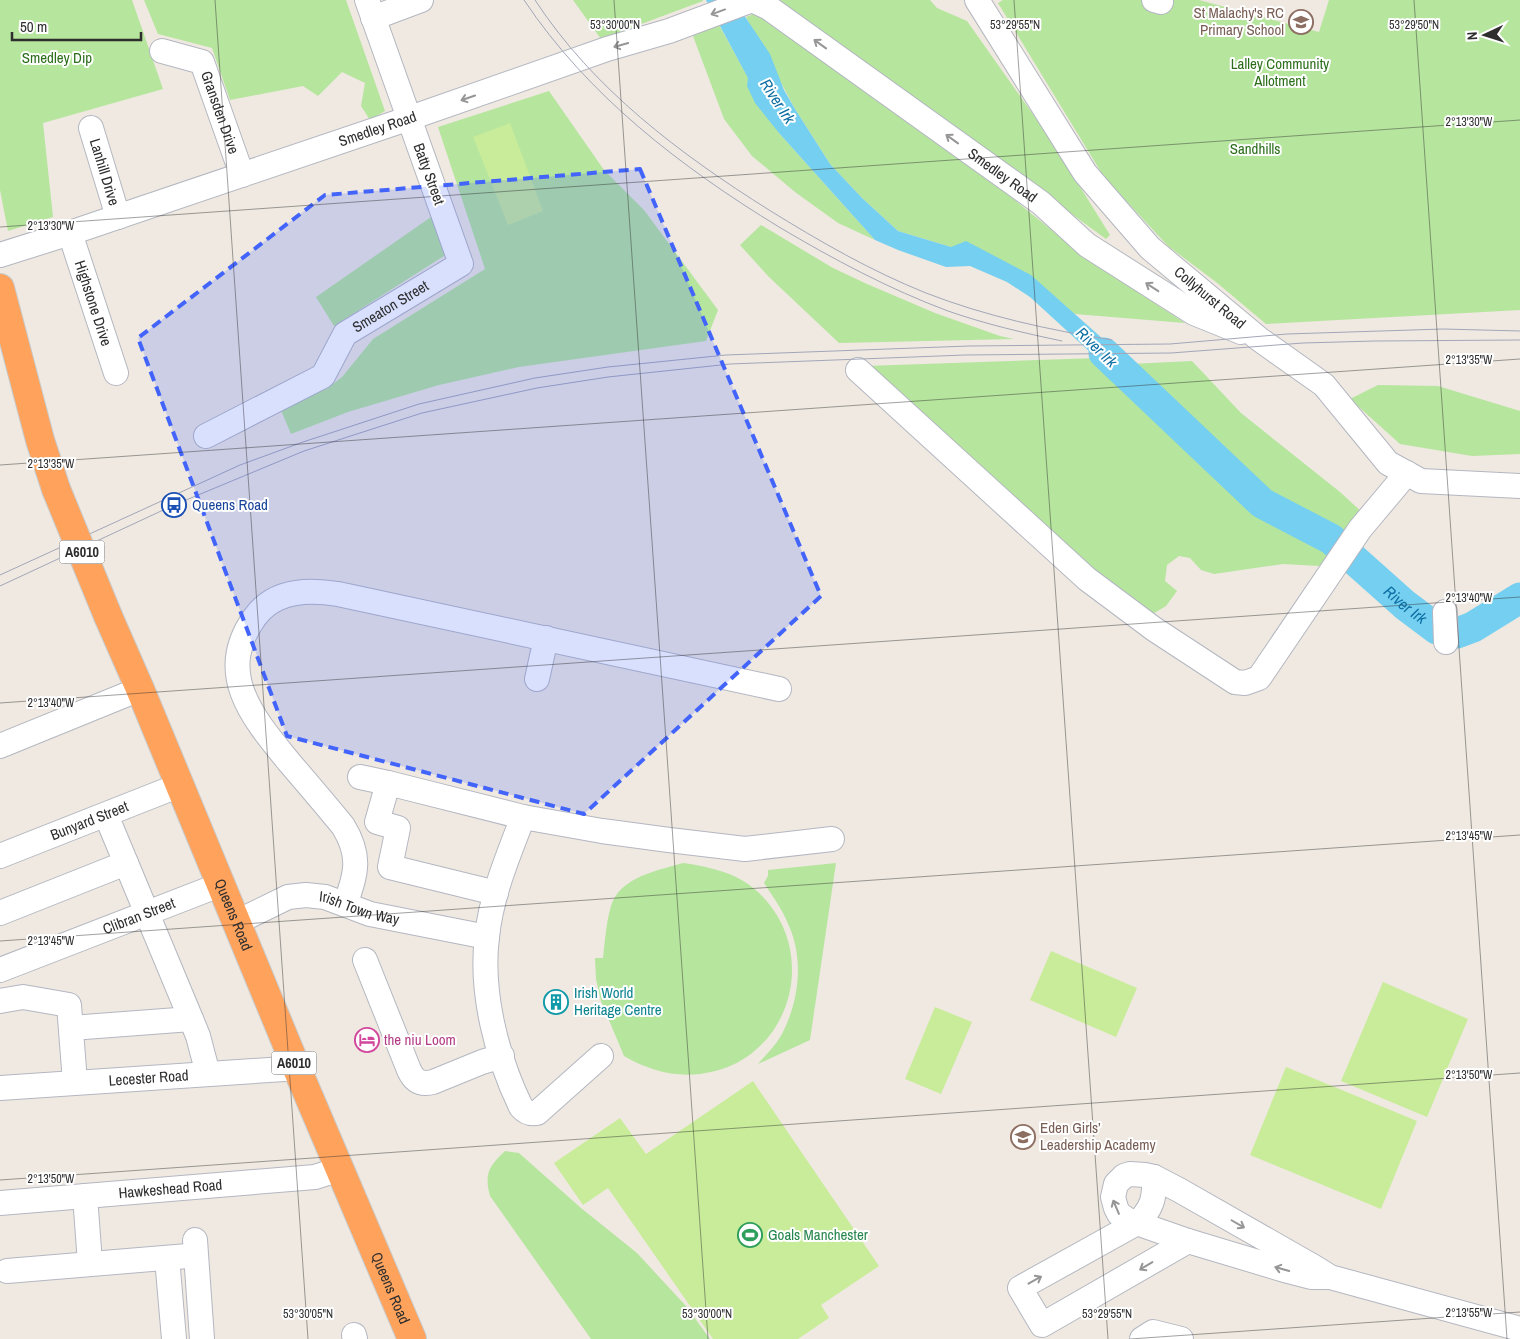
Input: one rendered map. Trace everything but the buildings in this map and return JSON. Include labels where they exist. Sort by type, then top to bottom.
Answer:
[{"type":"highway","name":"Queens Road","points":[[0,288],[40,440],[56,489],[222,884],[295,1064],[412,1339]]},
{"type":"street","points":[[370,9],[421,0]]},
{"type":"street","name":"Smedley Road","points":[[0,255],[70,234],[607,49],[669,31],[752,0],[769,8],[1041,203],[1087,245],[1194,313],[1259,339]]},
{"type":"street","name":"Collyhurst Road","points":[[977,0],[1085,173],[1150,248],[1259,339],[1324,385],[1388,463],[1421,481],[1520,486]]},
{"type":"street","name":"Batty Street","points":[[370,9],[461,264]]},
{"type":"street","name":"Gransden Drive","points":[[162,51],[202,62],[242,175]]},
{"type":"street","name":"Lanhill Drive","points":[[91,128],[118,217]]},
{"type":"street","name":"Highstone Drive","points":[[70,234],[116,373]]},
{"type":"street","name":"Smeaton Street","points":[[206,436],[322,376],[345,334],[461,264]]},
{"type":"street","points":[[858,370],[1087,578],[1154,629],[1235,682],[1245,683],[1259,678],[1360,529],[1407,473]]},
{"type":"street","points":[[345,904],[356,862],[355,848],[350,836],[266,734],[248,708],[237,670],[238,651],[242,638],[257,614],[280,598],[306,590],[320,591],[778,689]]},
{"type":"street","points":[[1445,612],[1446,642]]},
{"type":"street","points":[[537,678],[546,638]]},
{"type":"street","points":[[0,746],[140,689]]},
{"type":"street","points":[[360,776],[523,817],[602,831],[745,849],[832,840]]},
{"type":"street","points":[[388,783],[377,822],[398,828],[390,867],[496,893]]},
{"type":"street","name":"Bunyard Street","points":[[0,856],[180,785]]},
{"type":"street","points":[[106,815],[198,1036],[208,1074]]},
{"type":"street","points":[[523,817],[496,893],[487,937],[485,963],[490,1013],[502,1056],[521,1107],[526,1112],[533,1114],[537,1112],[601,1056]]},
{"type":"street","points":[[0,913],[126,863]]},
{"type":"street","name":"Clibran Street","points":[[0,970],[222,884]]},
{"type":"street","name":"Irish Town Way","points":[[237,922],[288,897],[306,895],[325,897],[370,914],[487,937]]},
{"type":"street","points":[[364,960],[409,1070],[418,1082],[425,1084],[433,1082],[502,1056]]},
{"type":"street","points":[[0,1001],[23,997],[69,1005],[75,1082]]},
{"type":"street","points":[[71,1028],[191,1019]]},
{"type":"street","name":"Lecester Road","points":[[0,1088],[284,1069],[295,1064]]},
{"type":"street","name":"Hawkeshead Road","points":[[0,1203],[315,1177],[340,1168]]},
{"type":"street","points":[[1330,1277],[1154,1177],[1137,1174],[1124,1176],[1113,1190],[1113,1197],[1119,1214],[1137,1224],[1311,1277],[1330,1277],[1520,1329]]},
{"type":"street","points":[[1154,1177],[1153,1197],[1150,1206],[1137,1224],[1020,1288],[1042,1325],[1188,1241]]},
{"type":"street","points":[[85,1196],[90,1263]]},
{"type":"street","points":[[7,1271],[183,1252]]},
{"type":"street","points":[[174,1339],[183,1252]]},
{"type":"street","points":[[183,1252],[202,1339]]},
{"type":"street","points":[[1142,1339],[1153,1332],[1181,1339]]},
{"type":"highlighted area","points":[[640,169],[821,596],[584,814],[287,736],[138,338],[325,195]]},
{"type":"green space","name":"Smedley Dip","points":[[0,0],[132,0],[163,89],[43,123],[53,217],[8,231],[0,190]]},
{"type":"green space","points":[[144,0],[346,0],[385,111],[370,120],[361,106],[365,83],[342,72],[318,96],[303,86],[230,100],[212,48],[158,34]]},
{"type":"green space","points":[[573,0],[703,0],[703,1],[601,39]]},
{"type":"green space","points":[[771,0],[930,0],[937,8],[967,21],[1049,137],[1110,235],[1106,239]]},
{"type":"green space","name":"Sandhills","points":[[1003,0],[1199,0],[1319,32],[1329,0],[1520,0],[1520,310],[1266,324],[1216,282],[1168,246],[1104,177],[998,3]]},
{"type":"green space","points":[[753,14],[766,17],[965,160],[1090,261],[1185,323],[1075,314],[951,247],[898,231],[862,198],[830,164],[795,109],[746,17]]},
{"type":"green space","points":[[719,25],[779,133],[875,240],[838,223],[795,192],[752,156],[724,119],[693,36]]},
{"type":"green space","points":[[549,91],[604,170],[644,210],[718,310],[706,341],[519,367],[439,385],[348,412],[291,434],[280,408],[328,388],[342,377],[373,339],[485,269],[438,127]]},
{"type":"green space","points":[[510,123],[543,211],[508,225],[473,137]]},
{"type":"green space","points":[[431,217],[447,254],[334,326],[316,297]]},
{"type":"green space","points":[[761,225],[833,268],[867,284],[935,313],[1000,336],[1014,339],[839,343],[768,276],[740,245]]},
{"type":"green space","points":[[1097,358],[1211,468],[1256,507],[1325,544],[1335,552],[1319,566],[1283,564],[1214,574],[1201,570],[1190,558],[1179,556],[1167,565],[1165,581],[1177,591],[1166,606],[1151,615],[1123,597],[865,366]]},
{"type":"green space","points":[[1192,361],[1241,413],[1340,492],[1364,514],[1346,540],[1267,495],[1175,412],[1145,382],[1131,364]]},
{"type":"green space","points":[[1378,385],[1438,386],[1520,411],[1520,454],[1472,456],[1400,444],[1350,399]]},
{"type":"green space","points":[[683,863],[724,872],[742,880],[759,893],[778,918],[789,946],[792,974],[787,1003],[775,1028],[756,1050],[731,1066],[690,1075],[651,1069],[624,1056],[601,1001],[596,979],[595,958],[603,958],[610,909],[612,902],[621,890],[628,883],[646,874]]},
{"type":"green space","points":[[836,863],[810,1040],[758,1064],[782,1034],[792,1008],[798,980],[797,953],[794,939],[784,914],[764,883],[768,876],[768,870]]},
{"type":"green space","points":[[1051,951],[1137,988],[1116,1037],[1030,1000]]},
{"type":"green space","points":[[1383,982],[1468,1019],[1427,1117],[1341,1081]]},
{"type":"green space","points":[[935,1007],[972,1022],[941,1094],[905,1079]]},
{"type":"green space","points":[[1286,1067],[1417,1121],[1381,1209],[1250,1155]]},
{"type":"green space","name":"Goals Manchester","points":[[753,1081],[879,1266],[821,1305],[829,1318],[798,1339],[713,1339],[608,1188],[583,1205],[554,1163],[620,1118],[646,1154]]},
{"type":"green space","points":[[505,1151],[519,1153],[581,1208],[637,1253],[686,1306],[710,1339],[591,1339],[490,1196],[488,1188],[489,1171],[495,1161]]},
{"type":"water","points":[[706,0],[734,0],[770,54],[784,90],[830,164],[862,198],[898,231],[951,247],[966,241],[1031,275],[1131,364],[1145,382],[1125,384],[1030,297],[1007,282],[970,266],[946,267],[875,240],[779,133],[755,103],[747,86],[748,78]]},
{"type":"waterway","name":"River Irk","points":[[1104,353],[1262,503],[1331,539],[1405,605],[1437,629],[1457,633],[1473,627],[1520,598]]},
{"type":"tram line","points":[[524,0],[549,35],[577,68],[639,127],[707,180],[779,227],[862,273],[948,311],[976,320],[1062,341]]},
{"type":"tram line","points":[[535,0],[558,32],[584,62],[611,91],[640,117],[736,189],[807,233],[885,275],[948,301],[1018,321],[1112,340]]},
{"type":"tram line","points":[[0,575],[240,465],[419,404],[535,378],[608,367],[726,355],[969,346],[1170,344],[1287,334],[1443,329],[1520,331]]},
{"type":"tram line","points":[[0,586],[174,505],[304,451],[422,413],[537,388],[608,377],[730,364],[965,355],[1171,353],[1303,343],[1520,340]]},
{"type":"place","name":"St Malachy's RC Primary School","points":[[1301,22]]},
{"type":"place","name":"Queens Road","points":[[174,505]]},
{"type":"place","name":"Irish World Heritage Centre","points":[[556,1002]]},
{"type":"place","name":"the niu Loom","points":[[367,1040]]},
{"type":"place","name":"Eden Girls’ Leadership Academy","points":[[1023,1137]]},
{"type":"place","name":"Goals Manchester","points":[[750,1235]]},
{"type":"park label","name":"Lalley Community Allotment","points":[[1280,72]]}]
